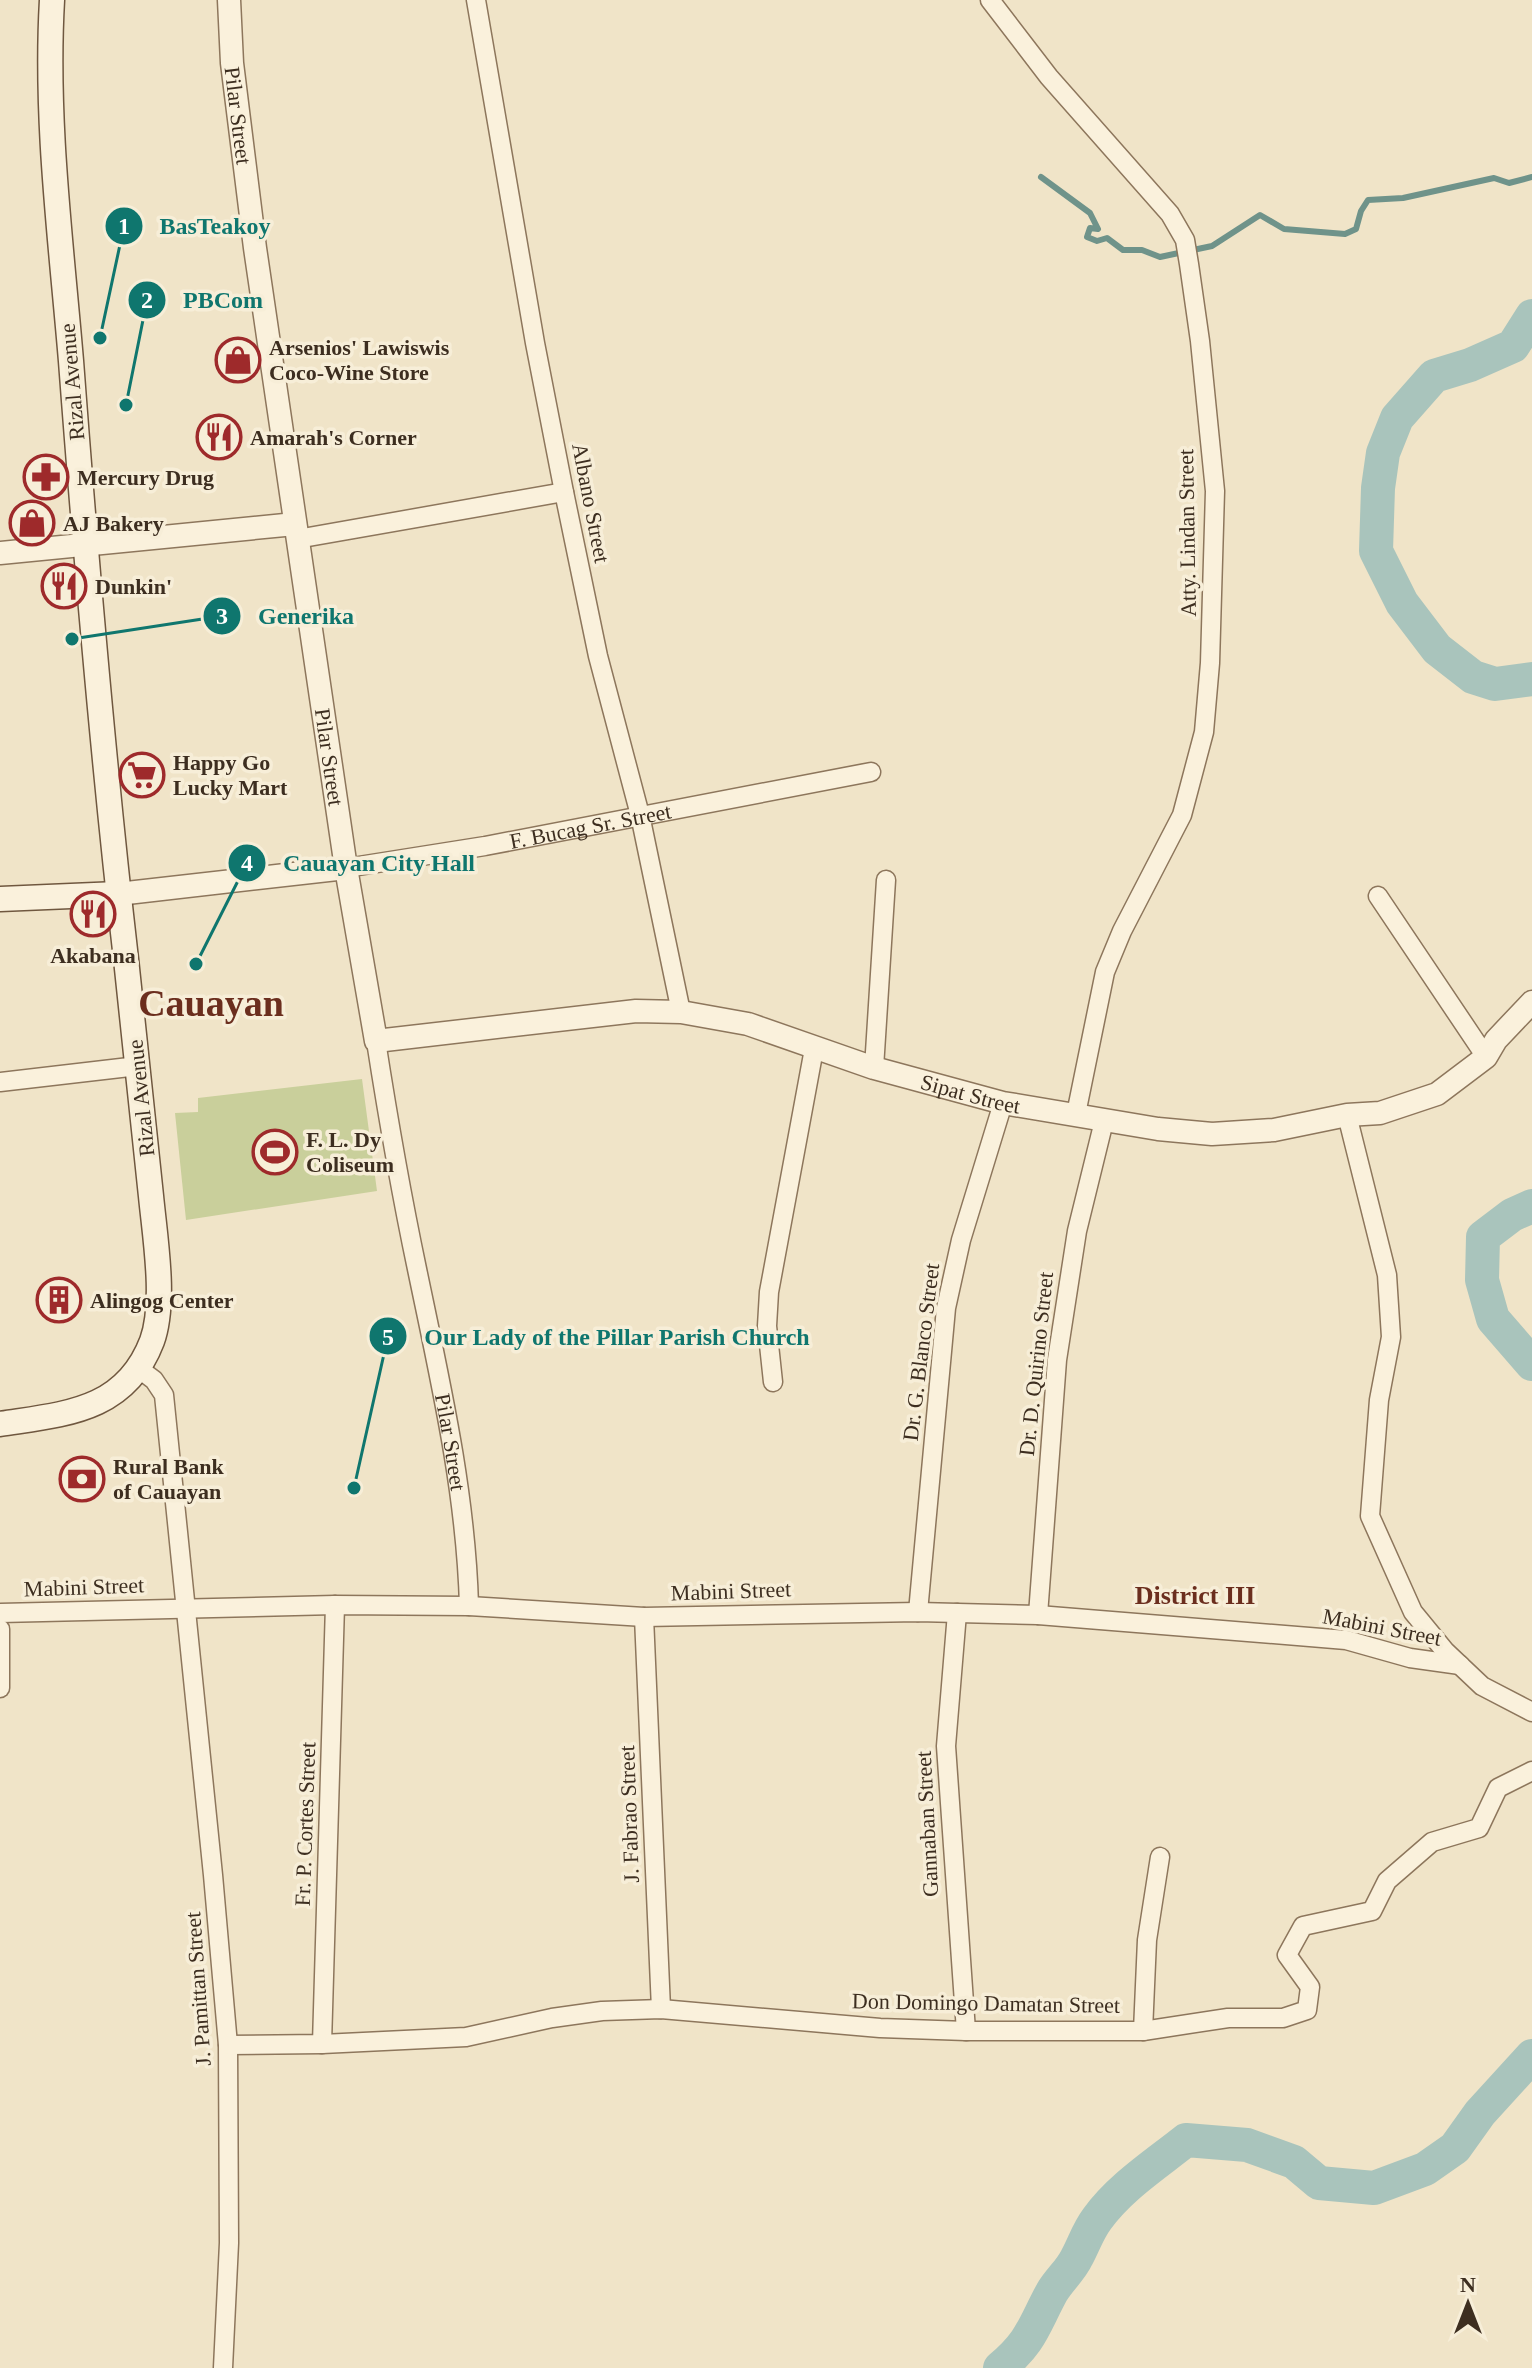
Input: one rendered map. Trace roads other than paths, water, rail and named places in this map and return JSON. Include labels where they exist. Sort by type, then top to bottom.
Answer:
[{"type":"main road","name":"Rizal Avenue","points":[[52,0],[48,59],[51,132],[118,894],[138,1066],[158,1301],[153,1340],[138,1368]]},
{"type":"main road","points":[[0,899],[118,894]]},
{"type":"main road","points":[[0,1424],[76,1412],[102,1402],[123,1387],[138,1368]]},
{"type":"street","name":"Pilar Street","points":[[229,0],[232,63],[253,233],[346,868],[395,1164],[447,1415],[468,1560],[469,1606]]},
{"type":"street","name":"Albano Street","points":[[476,0],[515,233],[564,492],[598,656],[640,815],[681,1012]]},
{"type":"street","name":"Atty. Lindan Street","points":[[990,0],[1049,77],[1170,214],[1185,240],[1200,341],[1215,491],[1210,663],[1204,732],[1182,815],[1122,931],[1105,972],[1076,1114]]},
{"type":"street","points":[[0,553],[296,532],[564,492]]},
{"type":"street","name":"F. Bucag Sr. Street","points":[[118,894],[346,868],[485,846],[871,772]]},
{"type":"street","points":[[874,1068],[886,880]]},
{"type":"street","points":[[1378,896],[1486,1057]]},
{"type":"street","name":"Sipat Street","points":[[376,1041],[636,1011],[681,1012],[748,1024],[874,1068],[1003,1103],[1104,1121],[1212,1134],[1274,1130],[1347,1115],[1380,1113],[1437,1094],[1486,1057],[1496,1040],[1532,1002]]},
{"type":"street","points":[[773,1382],[767,1326],[769,1292],[814,1049]]},
{"type":"street","points":[[0,1082],[138,1066]]},
{"type":"street","name":"Dr. G. Blanco Street","points":[[918,1612],[946,1308],[961,1240],[1003,1103]]},
{"type":"street","points":[[1347,1115],[1387,1275],[1391,1337],[1379,1400],[1370,1516],[1413,1612],[1482,1686],[1532,1712]]},
{"type":"street","name":"Dr. D. Quirino Street","points":[[1038,1615],[1057,1360],[1077,1231],[1104,1121]]},
{"type":"street","points":[[138,1368],[154,1380],[164,1395],[187,1608]]},
{"type":"street","name":"Mabini Street","points":[[0,1613],[335,1605],[469,1606],[644,1617],[918,1612],[1038,1615],[1346,1640],[1410,1658],[1460,1665]]},
{"type":"street","name":"Fr. P. Cortes Street","points":[[322,2044],[335,1605]]},
{"type":"street","name":"J. Pamittan Street","points":[[187,1608],[228,2045],[229,2243],[223,2368]]},
{"type":"street","name":"Gannaban Street","points":[[957,1613],[946,1746],[966,2031]]},
{"type":"street","name":"J. Fabrao Street","points":[[644,1617],[661,2009]]},
{"type":"street","points":[[0,1629],[0,1688]]},
{"type":"street","name":"Don Domingo Damatan Street","points":[[228,2045],[466,2037],[552,2018],[602,2011],[661,2009],[880,2028],[966,2031],[1143,2031],[1228,2018],[1283,2018],[1307,2010],[1310,1987],[1287,1955],[1303,1926],[1372,1911],[1387,1881],[1432,1842],[1479,1828],[1498,1788],[1532,1771]]},
{"type":"street","points":[[1143,2031],[1147,1940],[1160,1857]]},
{"type":"waterway","points":[[1041,177],[1090,213],[1098,229],[1090,228],[1087,237],[1097,241],[1107,238],[1123,250],[1142,250],[1160,257],[1212,246],[1260,215],[1284,229],[1345,234],[1356,229],[1368,200],[1403,198],[1494,178],[1509,183],[1532,177]]},
{"type":"waterway","points":[[1532,316],[1513,346],[1470,365],[1434,376],[1397,418],[1383,453],[1378,488],[1376,551],[1402,603],[1437,649],[1473,677],[1495,684],[1532,679]]},
{"type":"waterway","points":[[1532,1206],[1512,1215],[1483,1237],[1482,1280],[1493,1319],[1532,1364]]},
{"type":"waterway","points":[[1000,2368],[1026,2341],[1052,2292],[1074,2262],[1091,2228],[1106,2207],[1139,2176],[1186,2140],[1247,2145],[1294,2162],[1319,2183],[1374,2188],[1425,2169],[1455,2148],[1480,2113],[1532,2056]]},
{"type":"place","name":"BasTeakoy","points":[[100,338]]},
{"type":"place","name":"Arsenios' Lawiswis Coco-Wine Store","points":[[238,360]]},
{"type":"place","name":"PBCom","points":[[126,405]]},
{"type":"place","name":"Amarah's Corner","points":[[219,437]]},
{"type":"place","name":"Mercury Drug","points":[[46,477]]},
{"type":"place","name":"AJ Bakery","points":[[32,523]]},
{"type":"place","name":"Dunkin'","points":[[64,586]]},
{"type":"place","name":"Generika","points":[[72,639]]},
{"type":"place","name":"Happy Go Lucky Mart","points":[[142,775]]},
{"type":"place","name":"Akabana","points":[[93,914]]},
{"type":"place","name":"Cauayan City Hall","points":[[196,964]]},
{"type":"place","name":"F. L. Dy Coliseum","points":[[275,1152]]},
{"type":"place","name":"Alingog Center","points":[[59,1300]]},
{"type":"place","name":"Rural Bank of Cauayan","points":[[82,1479]]},
{"type":"place","name":"Our Lady of the Pillar Parish Church","points":[[354,1488]]},
{"type":"district","name":"Cauayan","points":[[211,1003]]},
{"type":"district","name":"District III","points":[[1195,1595]]}]
